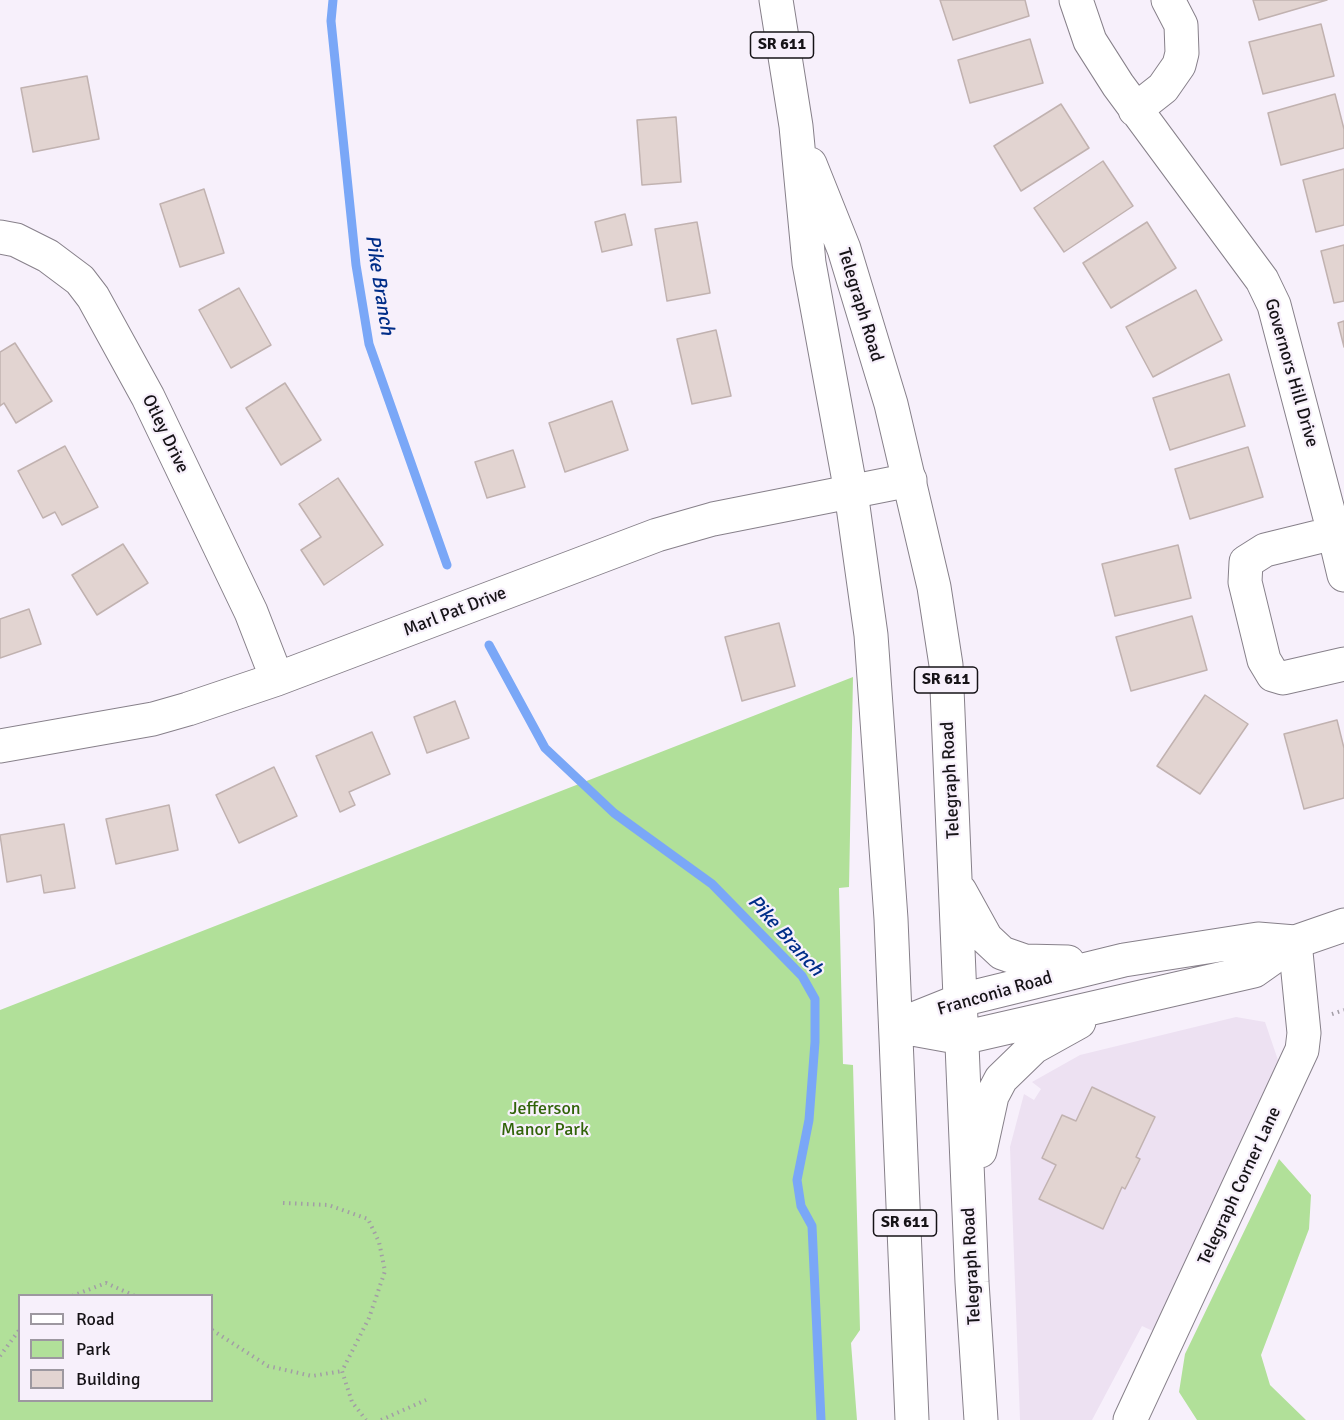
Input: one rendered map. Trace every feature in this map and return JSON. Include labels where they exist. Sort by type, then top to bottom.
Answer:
[{"type":"main road","name":"Telegraph Road","points":[[776,0],[796,126],[808,263],[850,492],[871,635],[896,1026],[912,1420]]},
{"type":"main road","name":"Governors Hill Drive","points":[[1076,0],[1090,41],[1135,110],[1262,280],[1274,305],[1344,576]]},
{"type":"main road","points":[[1135,110],[1163,88],[1179,65],[1182,53],[1181,25],[1168,0]]},
{"type":"main road","name":"Telegraph Road","points":[[796,126],[843,249],[891,404],[934,587],[946,665],[972,1282],[981,1420]]},
{"type":"main road","name":"Otley Drive","points":[[0,237],[16,240],[48,256],[80,280],[93,297],[163,429],[251,612],[277,679]]},
{"type":"main road","name":"Marl Pat Drive","points":[[0,746],[153,719],[277,679],[668,532],[713,519],[910,480]]},
{"type":"main road","points":[[1334,534],[1257,553],[1246,562],[1245,582],[1264,660],[1273,675],[1283,678],[1344,664]]},
{"type":"main road","points":[[956,883],[986,938],[1002,953],[1025,961],[1051,963],[1124,960]]},
{"type":"main road","name":"Franconia Road","points":[[896,1026],[962,1038],[1254,971],[1295,942],[1344,925]]},
{"type":"main road","name":"Franconia Road","points":[[896,1026],[961,1000],[1124,960],[1258,939],[1295,942]]},
{"type":"main road","name":"Telegraph Corner Lane","points":[[1139,1416],[1302,1050],[1304,1033],[1295,942]]},
{"type":"main road","points":[[972,1282],[979,1155],[992,1096],[1001,1079],[1018,1060],[1034,1047],[1118,1001]]},
{"type":"path","points":[[283,1203],[328,1205],[368,1220],[379,1242],[385,1271],[369,1318],[342,1371],[352,1402],[366,1420]]},
{"type":"path","points":[[77,1294],[106,1283],[131,1294]]},
{"type":"path","points":[[213,1331],[268,1366],[312,1376],[342,1371]]},
{"type":"path","points":[[0,1356],[18,1332]]},
{"type":"path","points":[[381,1420],[426,1400]]},
{"type":"shaded area","points":[[1236,1017],[1265,1022],[1280,1066],[1155,1332],[1142,1326],[1092,1420],[1020,1420],[1010,1147],[1024,1094],[1034,1100],[1041,1089],[1032,1082],[1080,1055]]},
{"type":"green space","name":"Jefferson Manor Park","points":[[853,677],[849,887],[839,888],[843,1064],[853,1065],[860,1330],[851,1343],[857,1420],[0,1420],[0,1010]]},
{"type":"green space","points":[[1279,1159],[1311,1195],[1309,1229],[1261,1355],[1270,1385],[1306,1420],[1197,1420],[1179,1392],[1185,1354]]},
{"type":"building","points":[[940,0],[1025,0],[1029,16],[953,40]]},
{"type":"building","points":[[1253,0],[1327,0],[1259,20]]},
{"type":"building","points":[[1321,24],[1334,76],[1263,94],[1249,42]]},
{"type":"building","points":[[1030,39],[1043,83],[970,103],[958,60]]},
{"type":"building","points":[[87,76],[99,139],[33,152],[21,88]]},
{"type":"building","points":[[1335,94],[1344,129],[1344,148],[1281,165],[1268,113]]},
{"type":"building","points":[[1061,104],[1089,148],[1021,191],[994,146]]},
{"type":"building","points":[[676,117],[681,182],[642,185],[637,120]]},
{"type":"building","points":[[1103,161],[1133,206],[1064,252],[1034,208]]},
{"type":"building","points":[[1344,169],[1344,225],[1316,232],[1303,180]]},
{"type":"building","points":[[204,189],[224,253],[180,267],[160,204]]},
{"type":"building","points":[[625,214],[632,245],[602,252],[595,222]]},
{"type":"building","points":[[697,222],[710,293],[667,301],[655,229]]},
{"type":"building","points":[[1147,222],[1176,268],[1111,308],[1083,263]]},
{"type":"building","points":[[1344,245],[1344,301],[1334,303],[1321,251]]},
{"type":"building","points":[[239,288],[271,345],[231,368],[199,310]]},
{"type":"building","points":[[1196,290],[1222,340],[1153,377],[1126,327]]},
{"type":"building","points":[[1344,321],[1344,347],[1338,323]]},
{"type":"building","points":[[716,330],[731,396],[692,404],[677,339]]},
{"type":"building","points":[[15,343],[52,401],[16,423],[4,403],[0,406],[0,352]]},
{"type":"building","points":[[1229,374],[1245,426],[1170,450],[1153,398]]},
{"type":"building","points":[[285,383],[321,440],[281,465],[246,408]]},
{"type":"building","points":[[612,401],[628,450],[565,472],[549,423]]},
{"type":"building","points":[[65,446],[98,507],[62,525],[55,512],[43,518],[18,471]]},
{"type":"building","points":[[1248,447],[1263,497],[1190,519],[1175,469]]},
{"type":"building","points":[[513,450],[525,487],[487,498],[475,462]]},
{"type":"building","points":[[338,478],[383,545],[324,585],[301,550],[321,537],[299,504]]},
{"type":"building","points":[[123,544],[148,583],[97,615],[72,575]]},
{"type":"building","points":[[1178,545],[1191,598],[1115,616],[1102,564]]},
{"type":"building","points":[[29,609],[41,644],[0,658],[0,619]]},
{"type":"building","points":[[1192,616],[1207,670],[1131,691],[1116,637]]},
{"type":"building","points":[[779,623],[795,686],[742,701],[725,637]]},
{"type":"building","points":[[1205,695],[1248,724],[1200,794],[1157,766]]},
{"type":"building","points":[[455,701],[469,738],[427,753],[414,717]]},
{"type":"building","points":[[1337,720],[1344,748],[1344,798],[1304,809],[1284,734]]},
{"type":"building","points":[[372,732],[390,774],[349,792],[355,805],[340,812],[316,756]]},
{"type":"building","points":[[274,767],[297,816],[239,843],[216,795]]},
{"type":"building","points":[[169,805],[178,850],[116,864],[106,819]]},
{"type":"building","points":[[64,824],[75,888],[44,893],[41,875],[7,882],[0,835]]},
{"type":"building","points":[[1092,1087],[1155,1117],[1136,1157],[1140,1159],[1125,1189],[1122,1187],[1103,1229],[1039,1199],[1056,1165],[1042,1158],[1062,1115],[1076,1121]]},
{"type":"waterway","name":"Pike Branch","points":[[333,0],[331,21],[356,265],[369,344],[447,565]]},
{"type":"waterway","name":"Pike Branch","points":[[489,645],[545,748],[614,813],[712,884],[802,976],[815,999],[815,1042],[809,1120],[797,1180],[801,1206],[812,1226],[821,1420]]}]
